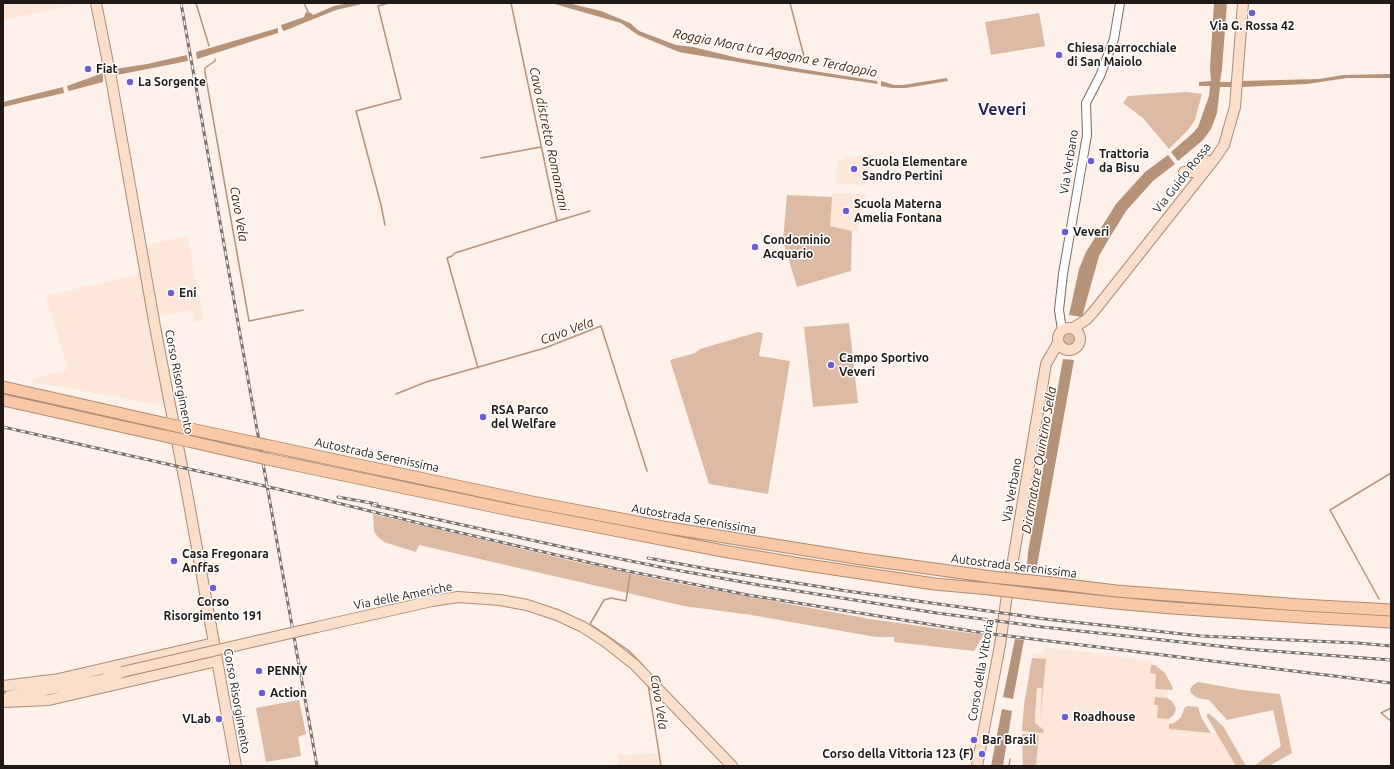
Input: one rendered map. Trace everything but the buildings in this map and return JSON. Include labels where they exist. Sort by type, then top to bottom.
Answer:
[{"type":"highway","name":"Autostrada Serenissima","points":[[3,387],[167,424],[532,502],[641,523],[862,559],[992,577],[1116,591],[1301,605],[1391,610]]},
{"type":"highway","name":"Autostrada Serenissima","points":[[3,400],[262,458],[518,512],[800,564],[934,584],[1115,603],[1391,622]]},
{"type":"highway","points":[[395,472],[427,474],[657,519]]},
{"type":"highway","points":[[824,548],[862,559]]},
{"type":"main road","name":"Corso Risorgimento","points":[[96,3],[236,766]]},
{"type":"main road","name":"Via Guido Rossa","points":[[1076,331],[1216,157],[1224,145],[1235,107],[1243,3]]},
{"type":"main road","points":[[1184,172],[1192,172],[1199,168],[1227,133]]},
{"type":"main road","points":[[1065,328],[1076,331],[1080,340],[1078,346],[1072,350],[1061,346],[1058,336],[1062,330],[1065,328]]},
{"type":"main road","name":"Via Verbano","points":[[1010,578],[1040,407],[1051,365],[1061,346]]},
{"type":"main road","name":"Corso della Vittoria","points":[[977,766],[1000,645],[1010,578]]},
{"type":"main road","name":"Via delle Americhe","points":[[3,686],[122,672],[432,601],[458,597],[500,600],[527,605],[557,615],[583,627],[606,642],[635,666],[732,766]]},
{"type":"main road","points":[[54,680],[214,643]]},
{"type":"main road","points":[[3,702],[50,700],[217,661]]},
{"type":"main road","name":"Via delle Americhe","points":[[3,697],[102,680],[122,672]]},
{"type":"main road","points":[[50,700],[55,692],[68,686]]},
{"type":"street","name":"Via Verbano","points":[[1062,330],[1059,310],[1061,287],[1087,135],[1086,103],[1100,76],[1114,39],[1120,3]]},
{"type":"shaded area","points":[[3,3],[85,3],[3,20]]},
{"type":"shaded area","points":[[348,3],[366,3],[336,10],[284,31],[282,29],[281,25],[304,17],[306,12],[313,15],[334,6]]},
{"type":"shaded area","points":[[551,3],[568,3],[601,11],[630,23],[639,31],[676,45],[693,47],[738,58],[877,81],[878,84],[679,52],[638,35],[621,23]]},
{"type":"shaded area","points":[[1214,3],[1227,3],[1220,82],[1232,82],[1232,87],[1220,87],[1217,113],[1211,129],[1203,140],[1178,161],[1171,152],[1198,127],[1209,96],[1210,86],[1199,86],[1199,82],[1211,81],[1210,68]]},
{"type":"shaded area","points":[[1039,13],[1045,46],[991,55],[985,22]]},
{"type":"shaded area","points":[[278,28],[278,33],[197,59],[196,52]]},
{"type":"shaded area","points":[[187,55],[188,61],[117,75],[115,69],[147,64]]},
{"type":"shaded area","points":[[103,73],[103,82],[68,90],[67,86]]},
{"type":"shaded area","points":[[1391,74],[1391,78],[1347,78],[1307,84],[1241,87],[1241,81],[1319,79],[1343,75]]},
{"type":"shaded area","points":[[947,78],[948,81],[906,88],[881,86],[881,81],[894,85],[903,85]]},
{"type":"shaded area","points":[[63,87],[64,93],[3,107],[3,102]]},
{"type":"shaded area","points":[[1187,92],[1202,94],[1195,120],[1188,130],[1169,149],[1143,118],[1123,103],[1128,96]]},
{"type":"shaded area","name":"Scuola Elementare Sandro Pertini","points":[[874,155],[868,185],[836,184],[837,162],[848,157]]},
{"type":"shaded area","points":[[1168,155],[1175,164],[1153,181],[1126,211],[1099,256],[1082,317],[1069,315],[1079,269],[1086,252],[1116,204],[1145,172]]},
{"type":"shaded area","name":"Scuola Materna Amelia Fontana","points":[[832,193],[866,194],[858,232],[830,226]]},
{"type":"shaded area","points":[[787,195],[832,197],[830,226],[852,231],[851,271],[797,287],[783,241]]},
{"type":"shaded area","points":[[187,236],[204,320],[195,322],[192,310],[160,316],[147,245]]},
{"type":"shaded area","points":[[143,273],[167,406],[28,381],[68,369],[46,296]]},
{"type":"shaded area","name":"Campo Sportivo Veveri","points":[[849,323],[858,403],[813,407],[804,327]]},
{"type":"shaded area","points":[[1069,331],[1075,333],[1077,339],[1075,345],[1069,347],[1063,345],[1061,339],[1063,333]]},
{"type":"shaded area","points":[[758,332],[763,333],[759,356],[790,361],[768,494],[709,484],[670,360],[695,353],[700,349]]},
{"type":"shaded area","points":[[1063,359],[1074,360],[1037,566],[1027,565],[1028,552]]},
{"type":"shaded area","points":[[373,514],[572,561],[670,582],[870,619],[984,635],[974,651],[894,642],[894,637],[876,637],[751,615],[684,606],[419,545],[416,552],[384,542],[377,536],[374,531]]},
{"type":"shaded area","points":[[1015,639],[1024,640],[1013,699],[1003,697]]},
{"type":"shaded area","points":[[1045,647],[1153,661],[1153,664],[1165,673],[1173,688],[1172,690],[1168,690],[1167,698],[1174,703],[1176,709],[1173,716],[1170,718],[1169,729],[1217,733],[1236,766],[1023,766],[1022,734],[1024,705],[1032,658],[1034,653],[1044,654]]},
{"type":"shaded area","points":[[1032,658],[1046,659],[1040,721],[1042,688],[1037,688],[1035,715],[1035,723],[1044,730],[1043,733],[1022,731],[1024,705]]},
{"type":"shaded area","points":[[1151,665],[1155,665],[1165,673],[1173,688],[1172,690],[1155,689],[1156,674],[1150,673]]},
{"type":"shaded area","points":[[1198,682],[1243,690],[1280,694],[1292,753],[1269,766],[1254,766],[1281,746],[1273,710],[1227,720],[1209,700],[1197,698],[1191,693],[1190,689]]},
{"type":"shaded area","points":[[1155,697],[1167,698],[1172,701],[1176,709],[1173,716],[1168,719],[1157,718],[1158,705],[1154,705]]},
{"type":"shaded area","points":[[299,700],[306,734],[298,737],[301,756],[266,762],[256,708]]},
{"type":"shaded area","points":[[1185,707],[1198,707],[1201,717],[1211,733],[1169,729],[1169,724],[1174,723],[1179,719]]},
{"type":"shaded area","points":[[1002,709],[1012,711],[1003,766],[991,766]]},
{"type":"shaded area","points":[[1208,713],[1223,726],[1246,766],[1236,766],[1207,717]]},
{"type":"shaded area","points":[[1022,734],[1039,735],[1036,766],[1023,766]]},
{"type":"shaded area","points":[[660,753],[661,766],[619,766],[618,755]]},
{"type":"waterway","name":"Cavo Vela","points":[[196,3],[209,46]]},
{"type":"waterway","name":"Cavo distretto Romanzani","points":[[304,3],[308,12]]},
{"type":"waterway","name":"Cavo distretto Romanzani","points":[[385,225],[356,111],[401,99],[378,6],[389,3]]},
{"type":"waterway","name":"Cavo distretto Romanzani","points":[[478,368],[447,258],[455,253],[557,221],[511,3]]},
{"type":"waterway","name":"Cavo distretto Romanzani","points":[[790,3],[806,64]]},
{"type":"waterway","name":"Cavo Vela","points":[[215,59],[215,61],[205,68],[205,73],[249,321],[303,310]]},
{"type":"waterway","points":[[481,158],[541,147]]},
{"type":"waterway","points":[[557,221],[590,211]]},
{"type":"waterway","name":"Cavo Vela","points":[[396,394],[426,382],[545,348],[601,326],[647,471]]},
{"type":"waterway","points":[[1379,599],[1330,510],[1391,473]]},
{"type":"waterway","name":"Cavo Vela","points":[[630,575],[626,601],[611,598],[604,600],[590,624],[628,650],[645,669]]},
{"type":"waterway","name":"Cavo Vela","points":[[648,684],[661,766]]},
{"type":"waterway","points":[[1391,708],[1381,713],[1391,721]]},
{"type":"waterway","points":[[1009,766],[1010,759]]},
{"type":"railway","points":[[181,3],[317,766]]},
{"type":"railway","points":[[3,427],[313,497],[617,569],[748,595],[984,633],[1391,683]]},
{"type":"railway","points":[[338,497],[377,504]]},
{"type":"railway","points":[[372,505],[665,568],[759,585],[937,613],[1043,627],[1246,649],[1391,660]]},
{"type":"railway","points":[[648,558],[847,591],[1045,619],[1201,636],[1358,643],[1391,646]]},
{"type":"place","name":"Via G. Rossa 42","points":[[1252,13]]},
{"type":"place","name":"Chiesa parrocchiale di San Maiolo","points":[[1059,55]]},
{"type":"place","name":"Fiat","points":[[88,69]]},
{"type":"place","name":"La Sorgente","points":[[130,82]]},
{"type":"place","name":"Trattoria da Bisu","points":[[1091,161]]},
{"type":"place","name":"Scuola Elementare Sandro Pertini","points":[[854,169]]},
{"type":"place","name":"Scuola Materna Amelia Fontana","points":[[846,211]]},
{"type":"place","name":"Veveri","points":[[1065,232]]},
{"type":"place","name":"Condominio Acquario","points":[[755,247]]},
{"type":"place","name":"Eni","points":[[171,293]]},
{"type":"place","name":"Campo Sportivo Veveri","points":[[831,365]]},
{"type":"place","name":"RSA Parco del Welfare","points":[[483,417]]},
{"type":"place","name":"Casa Fregonara Anffas","points":[[174,561]]},
{"type":"place","name":"Corso Risorgimento 191","points":[[213,588]]},
{"type":"place","name":"PENNY","points":[[259,671]]},
{"type":"place","name":"Action","points":[[262,693]]},
{"type":"place","name":"Roadhouse","points":[[1065,717]]},
{"type":"place","name":"VLab","points":[[219,719]]},
{"type":"place","name":"Bar Brasil","points":[[974,740]]},
{"type":"place","name":"Corso della Vittoria 123 (F)","points":[[982,754]]},
{"type":"district","name":"Veveri","points":[[1002,110]]},
{"type":"water label","name":"Roggia Mora tra Agogna e Terdoppio","points":[[775,53]]},
{"type":"water label","name":"Diramatore Quintino Sella","points":[[1039,460]]}]
